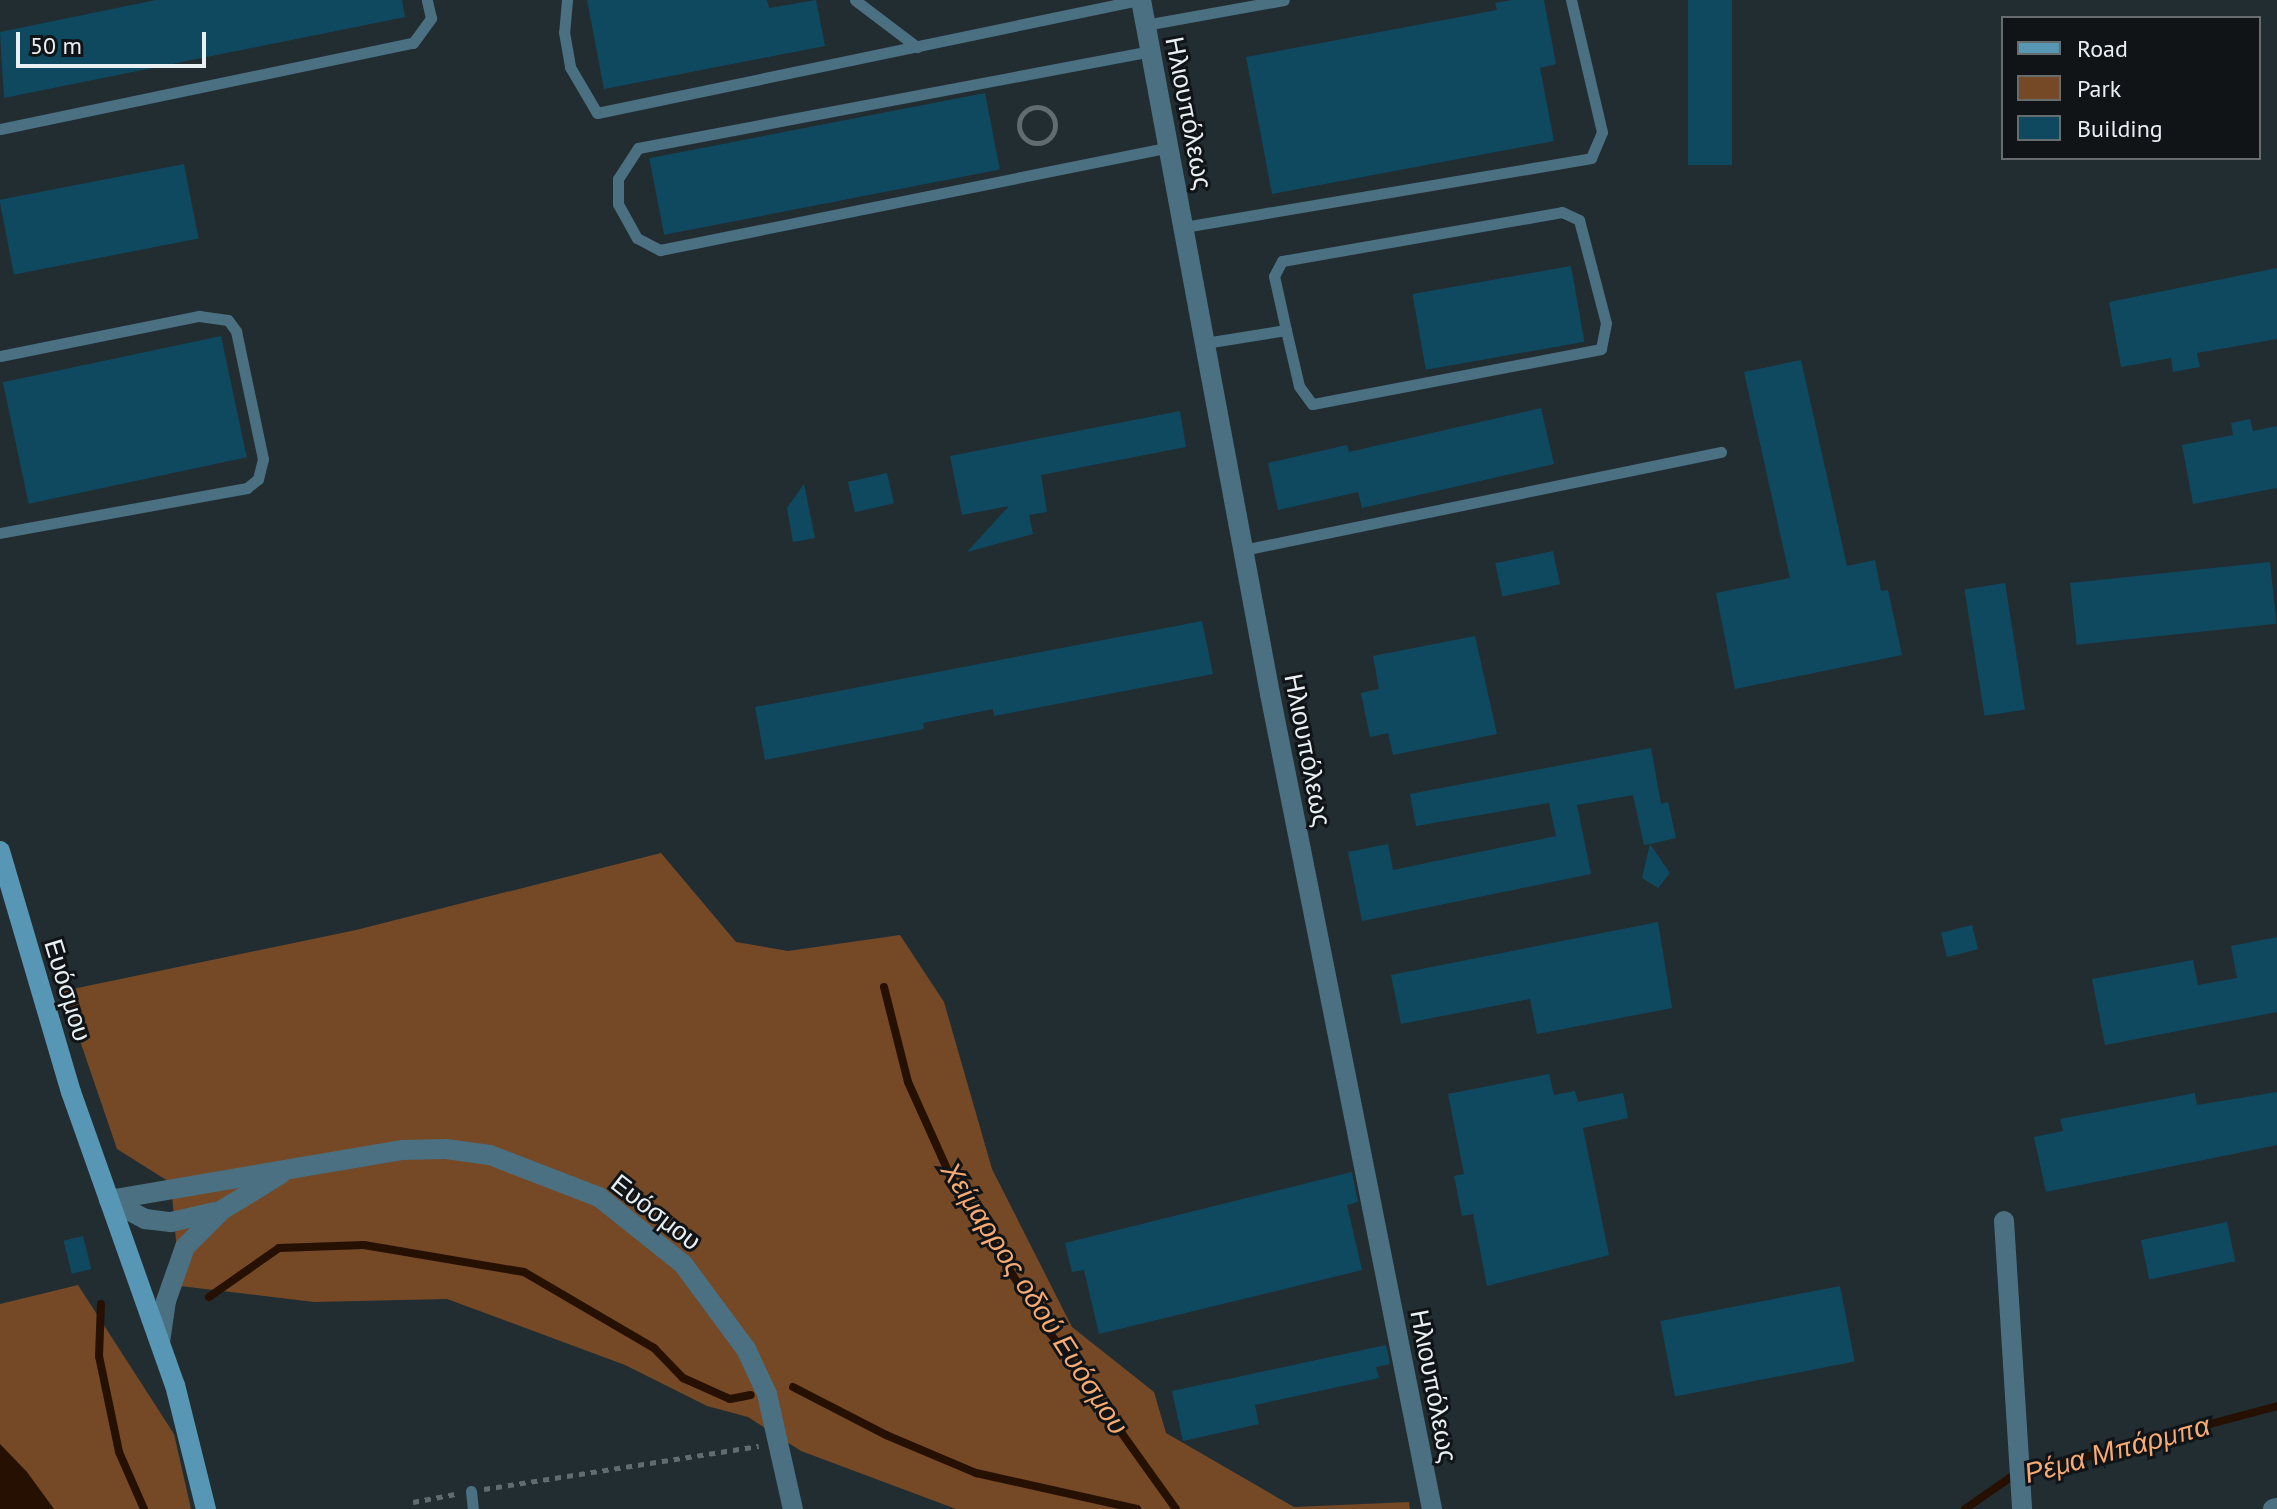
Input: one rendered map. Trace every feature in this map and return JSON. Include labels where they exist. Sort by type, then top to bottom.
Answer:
[{"type":"main road","name":"Ευόσμου","points":[[0,851],[109,1200],[160,1342],[206,1509]]},
{"type":"street","name":"Ηλιουπόλεως","points":[[1140,0],[1170,147],[1243,550],[1432,1509]]},
{"type":"street","name":"Ευόσμου","points":[[109,1200],[403,1150],[446,1149],[490,1155],[599,1197],[683,1264],[717,1304],[767,1394],[793,1509]]},
{"type":"street","points":[[160,1342],[176,1265],[185,1247],[222,1210],[287,1170]]},
{"type":"street","points":[[109,1200],[145,1219],[171,1222],[222,1210]]},
{"type":"street","points":[[2004,1221],[2022,1509]]},
{"type":"lane","points":[[0,129],[413,43],[431,18],[427,0]]},
{"type":"lane","points":[[567,0],[564,32],[570,67],[597,113],[1140,0]]},
{"type":"lane","points":[[855,0],[917,47]]},
{"type":"lane","points":[[1145,25],[1284,0]]},
{"type":"lane","points":[[1184,227],[1591,158],[1602,132],[1571,0]]},
{"type":"lane","points":[[1151,51],[638,148],[618,179],[618,204],[637,238],[660,250],[1170,147]]},
{"type":"lane","points":[[1562,212],[1579,220],[1606,323],[1601,349],[1312,404],[1299,386],[1286,330],[1274,276],[1282,261],[1562,212]]},
{"type":"lane","points":[[0,356],[199,316],[228,320],[236,331],[263,459],[258,479],[247,488],[0,533]]},
{"type":"lane","points":[[1205,343],[1286,330]]},
{"type":"lane","points":[[1243,550],[1721,452]]},
{"type":"lane","points":[[471,1491],[473,1509]]},
{"type":"path","points":[[1048,110],[1055,119],[1051,136],[1036,143],[1023,136],[1020,121],[1026,111],[1048,110]]},
{"type":"path","points":[[413,1502],[780,1443]]},
{"type":"green space","points":[[661,853],[736,942],[788,951],[900,935],[944,1002],[992,1169],[1072,1327],[1154,1392],[1166,1433],[1294,1507],[1409,1502],[1410,1509],[956,1509],[801,1451],[748,1417],[707,1406],[625,1365],[447,1299],[314,1302],[180,1286],[171,1183],[117,1149],[63,991],[356,930]]},
{"type":"green space","points":[[78,1285],[174,1434],[191,1509],[0,1509],[0,1304]]},
{"type":"shaded area","points":[[0,1444],[27,1472],[54,1509],[0,1509]]},
{"type":"building","points":[[156,0],[402,0],[405,17],[4,98],[0,32]]},
{"type":"building","points":[[587,0],[767,0],[769,8],[816,0],[825,46],[604,89]]},
{"type":"building","points":[[1544,0],[1556,64],[1540,68],[1554,141],[1272,194],[1246,57],[1497,10],[1495,3]]},
{"type":"building","points":[[1688,0],[1732,0],[1732,165],[1688,165]]},
{"type":"building","points":[[985,93],[1000,170],[664,235],[649,158]]},
{"type":"building","points":[[184,164],[199,239],[14,274],[0,200]]},
{"type":"building","points":[[1571,266],[1584,342],[1426,370],[1412,294]]},
{"type":"building","points":[[2277,268],[2277,339],[2197,353],[2200,367],[2173,372],[2171,358],[2121,367],[2109,302]]},
{"type":"building","points":[[221,336],[247,457],[29,504],[3,382]]},
{"type":"building","points":[[1801,360],[1847,566],[1875,560],[1881,591],[1888,590],[1902,655],[1735,689],[1716,593],[1790,578],[1744,372]]},
{"type":"building","points":[[1541,408],[1554,464],[1362,508],[1358,492],[1278,510],[1268,463],[1347,445],[1349,452]]},
{"type":"building","points":[[1180,411],[1186,447],[1041,475],[1047,512],[1029,515],[1033,534],[967,552],[1009,506],[962,515],[950,456]]},
{"type":"building","points":[[2250,419],[2253,431],[2277,426],[2277,488],[2193,504],[2182,445],[2233,435],[2231,423]]},
{"type":"building","points":[[887,473],[894,503],[855,512],[848,482]]},
{"type":"building","points":[[804,484],[815,538],[793,542],[787,508]]},
{"type":"building","points":[[1553,551],[1560,584],[1502,597],[1495,563]]},
{"type":"building","points":[[2270,562],[2276,624],[2077,645],[2070,583]]},
{"type":"building","points":[[2005,583],[2025,709],[1985,716],[1965,589]]},
{"type":"building","points":[[1202,621],[1213,674],[994,716],[993,709],[923,723],[924,729],[765,760],[755,707]]},
{"type":"building","points":[[1475,636],[1497,734],[1393,755],[1388,733],[1370,737],[1361,693],[1379,689],[1373,656]]},
{"type":"building","points":[[1651,748],[1661,804],[1668,802],[1676,838],[1644,845],[1633,795],[1577,805],[1591,874],[1362,921],[1348,852],[1388,844],[1393,870],[1556,836],[1549,803],[1416,826],[1410,794]]},
{"type":"building","points":[[1650,844],[1670,873],[1658,888],[1642,878]]},
{"type":"building","points":[[1658,922],[1672,1008],[1537,1034],[1530,999],[1401,1024],[1391,975]]},
{"type":"building","points":[[1972,925],[1978,949],[1947,957],[1941,933]]},
{"type":"building","points":[[2277,937],[2277,1012],[2105,1045],[2092,979],[2193,960],[2198,985],[2237,978],[2231,946]]},
{"type":"building","points":[[1549,1074],[1554,1095],[1575,1091],[1578,1102],[1623,1093],[1628,1118],[1583,1128],[1609,1255],[1487,1286],[1473,1214],[1462,1216],[1454,1176],[1464,1174],[1448,1094]]},
{"type":"building","points":[[2277,1092],[2277,1145],[2046,1192],[2034,1137],[2063,1131],[2060,1119],[2195,1093],[2197,1105]]},
{"type":"building","points":[[1352,1172],[1358,1202],[1347,1205],[1362,1270],[1099,1334],[1084,1270],[1072,1272],[1065,1243]]},
{"type":"building","points":[[2227,1222],[2235,1261],[2149,1279],[2141,1240]]},
{"type":"building","points":[[83,1236],[91,1269],[72,1274],[64,1241]]},
{"type":"building","points":[[1840,1286],[1855,1362],[1675,1397],[1660,1321]]},
{"type":"building","points":[[1386,1345],[1390,1364],[1376,1367],[1379,1378],[1255,1405],[1259,1424],[1183,1441],[1172,1391]]},
{"type":"waterway","name":"Χείμαρρος οδού Ευόσμου","points":[[884,987],[908,1082],[952,1180],[1050,1333],[1176,1509]]},
{"type":"waterway","name":"Χείμαρρος οδού Ευόσμου","points":[[209,1297],[279,1248],[364,1245],[524,1272],[654,1348],[683,1378],[730,1399],[751,1395]]},
{"type":"waterway","name":"Χείμαρρος οδού Ευόσμου","points":[[101,1304],[99,1356],[119,1452],[144,1509]]},
{"type":"waterway","points":[[793,1387],[886,1435],[976,1473],[1137,1509]]},
{"type":"waterway","name":"Ρέμα Μπάρμπα","points":[[1965,1509],[2011,1477],[2277,1406]]}]
